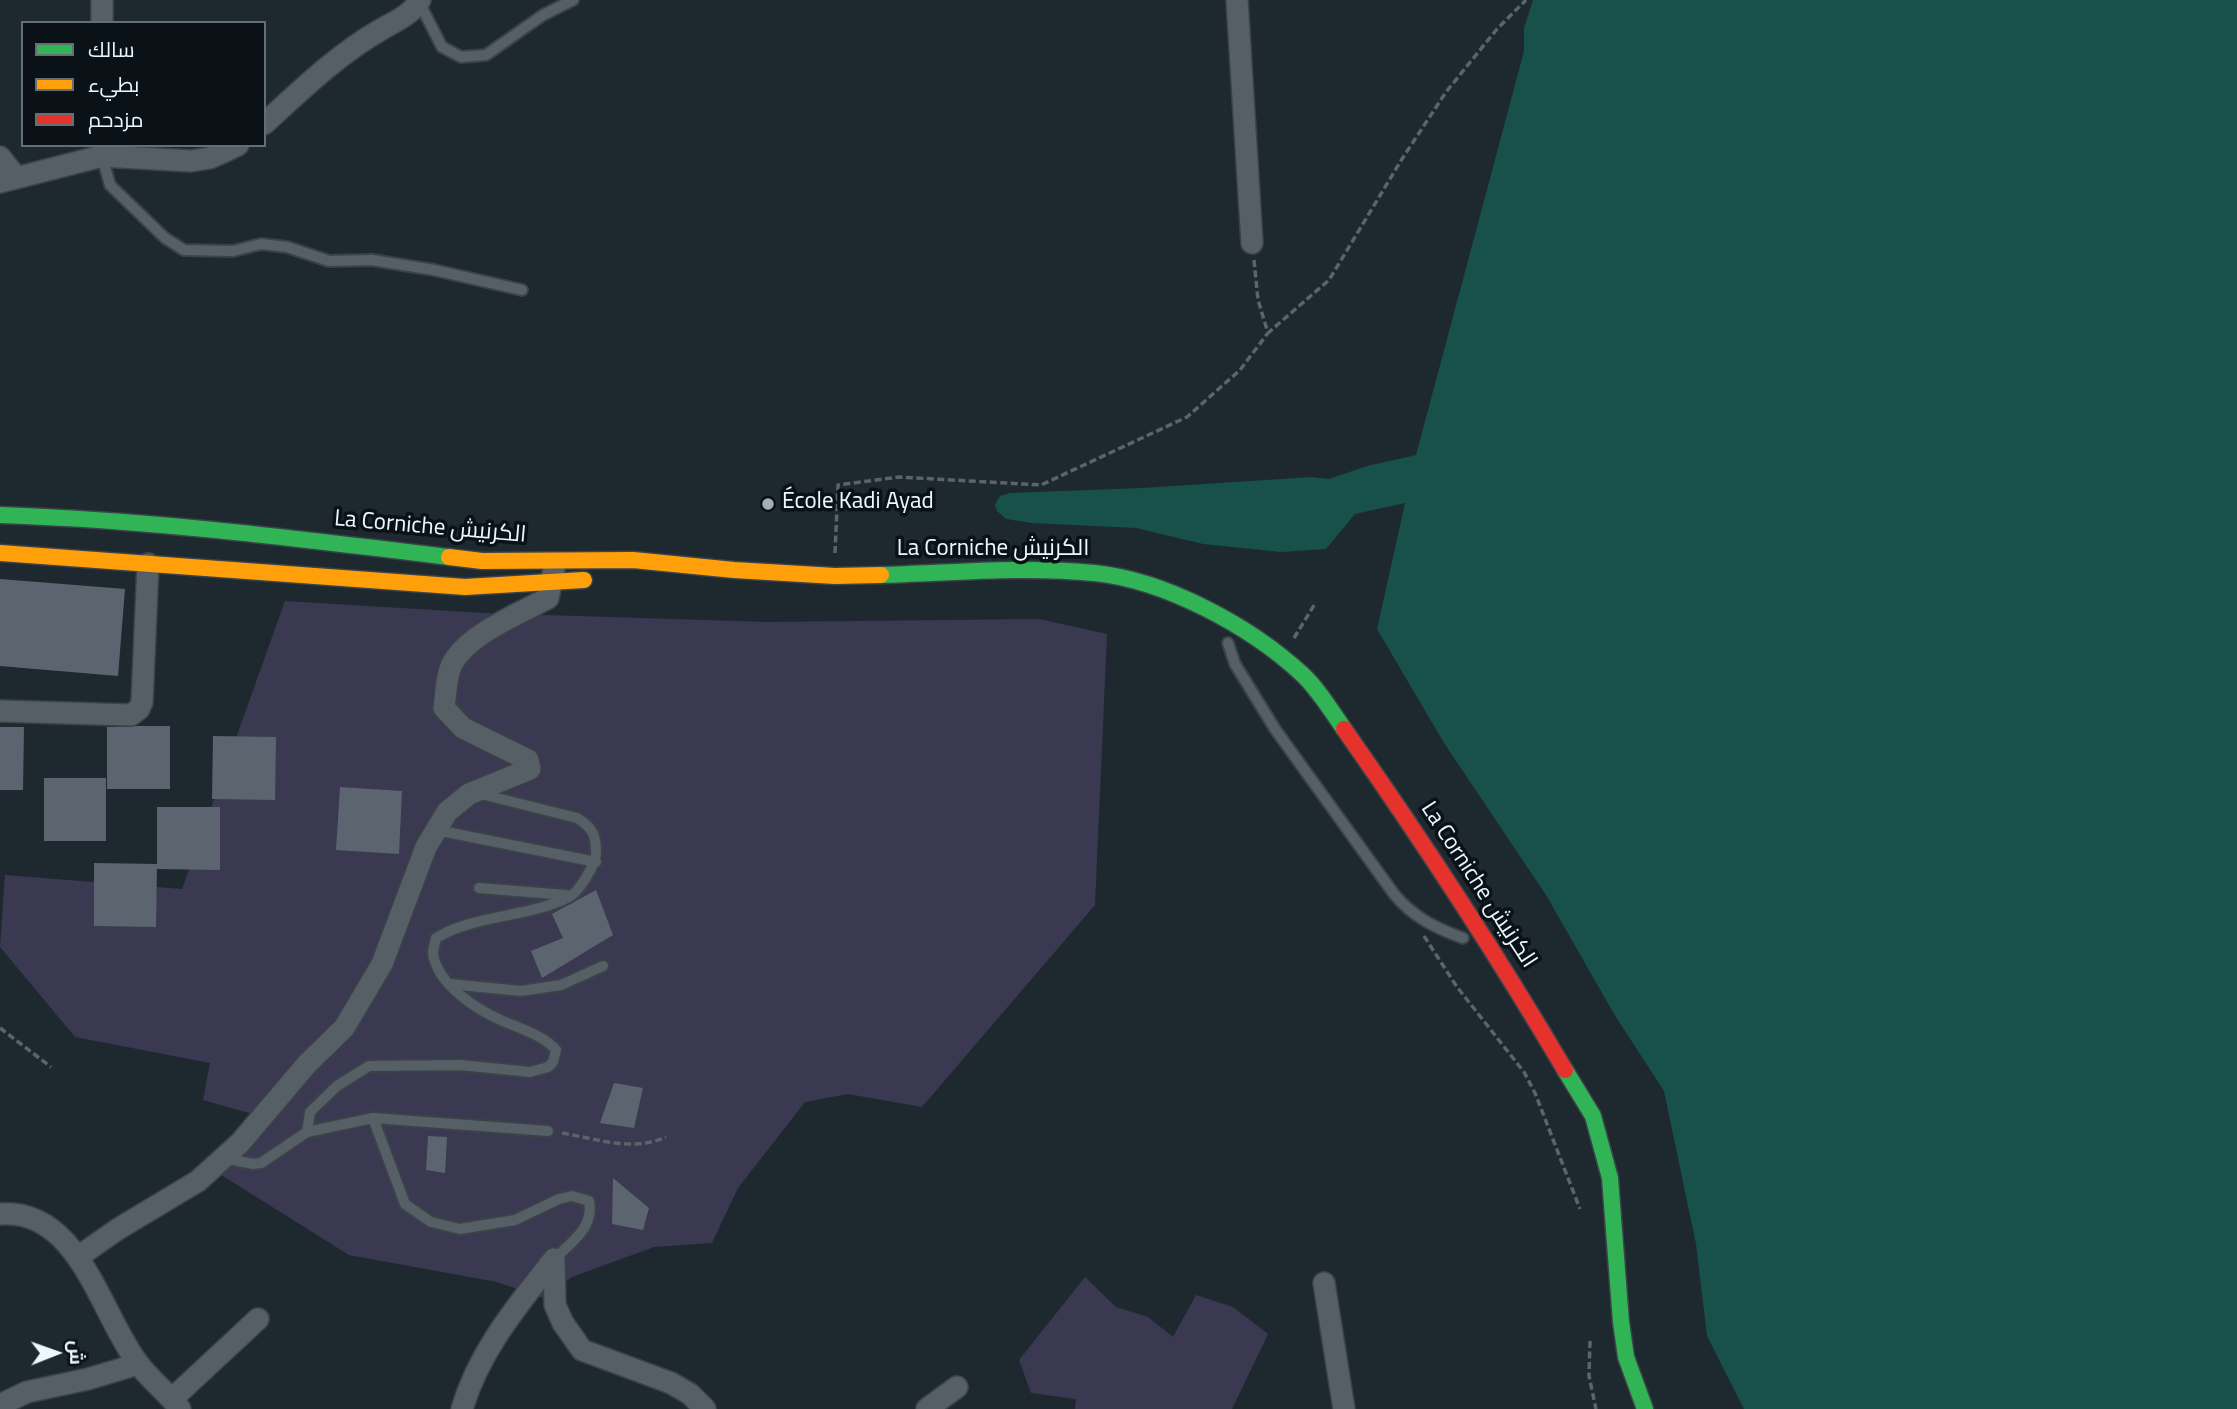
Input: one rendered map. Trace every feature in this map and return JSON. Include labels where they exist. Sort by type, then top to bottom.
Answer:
[{"type":"main road","name":"La Corniche الكرنيش","points":[[0,515],[74,518],[340,544],[482,561],[599,580]]},
{"type":"main road","name":"La Corniche الكرنيش","points":[[0,553],[465,587],[622,560],[808,575],[1013,571],[1094,573],[1128,579],[1187,601],[1241,629],[1276,652],[1304,676],[1368,761],[1519,992],[1593,1116],[1610,1178],[1626,1357],[1645,1409]]},
{"type":"main road","points":[[1213,634],[1248,656]]},
{"type":"main road","name":"La Corniche الكرنيش","points":[[1447,915],[1466,944]]},
{"type":"street","points":[[102,0],[102,21]]},
{"type":"street","points":[[1237,0],[1252,243]]},
{"type":"street","points":[[266,122],[329,67],[369,37],[414,9],[419,1]]},
{"type":"street","points":[[0,157],[8,179],[54,169],[102,150],[191,161],[210,158],[234,147]]},
{"type":"street","points":[[0,711],[131,715],[139,709],[142,702],[148,564]]},
{"type":"street","points":[[78,1257],[118,1229],[198,1181],[225,1158],[307,1064],[344,1028],[382,964],[426,847],[453,806],[475,792],[530,769],[528,760],[463,729],[444,708],[451,666],[462,649],[486,632],[548,598],[554,572]]},
{"type":"street","points":[[0,1214],[24,1214],[46,1225],[63,1238],[78,1257],[138,1364],[176,1404],[258,1319]]},
{"type":"street","points":[[463,1409],[472,1380],[493,1341],[554,1259]]},
{"type":"street","points":[[554,1259],[555,1305],[563,1323],[582,1350],[671,1383],[690,1394],[705,1409]]},
{"type":"street","points":[[1324,1283],[1344,1409]]},
{"type":"street","points":[[0,1405],[27,1392],[88,1379],[138,1364]]},
{"type":"street","points":[[927,1409],[957,1387]]},
{"type":"lane","points":[[419,1],[442,47],[461,57],[486,55],[543,15],[573,0]]},
{"type":"lane","points":[[102,150],[110,185],[165,238],[184,250],[233,251],[261,244],[287,247],[330,261],[372,260],[434,270],[523,290]]},
{"type":"lane","points":[[1228,643],[1235,664],[1275,729],[1404,905],[1429,924],[1466,944]]},
{"type":"lane","points":[[307,1132],[310,1112],[337,1086],[369,1066],[460,1065],[520,1073],[548,1067],[553,1062],[556,1050],[549,1042],[499,1019],[465,999],[439,970],[433,953],[436,938],[450,929],[533,909],[572,896],[596,862],[596,837],[586,824],[577,818],[475,792]]},
{"type":"lane","points":[[436,830],[596,862]]},
{"type":"lane","points":[[479,888],[572,896]]},
{"type":"lane","points":[[450,984],[521,991],[561,985],[603,966]]},
{"type":"lane","points":[[225,1158],[261,1163],[307,1132],[373,1118],[548,1131]]},
{"type":"lane","points":[[373,1118],[405,1204],[431,1223],[460,1228],[515,1220],[559,1199],[572,1196],[589,1201],[589,1222],[582,1233],[554,1259]]},
{"type":"path","points":[[834,561],[838,485],[899,477],[1041,485],[1187,417],[1240,370],[1268,333],[1329,281],[1402,159],[1446,92],[1497,29],[1525,0]]},
{"type":"path","points":[[1252,243],[1258,300],[1268,333]]},
{"type":"path","points":[[1291,643],[1317,602]]},
{"type":"path","points":[[1404,905],[1457,987],[1524,1072],[1535,1093],[1580,1209]]},
{"type":"path","points":[[0,1028],[51,1067]]},
{"type":"path","points":[[548,1131],[625,1144],[650,1144],[666,1137]]},
{"type":"path","points":[[1590,1341],[1589,1376],[1596,1409]]},
{"type":"shaded area","points":[[1533,0],[2237,0],[2237,1409],[1744,1409],[1707,1336],[1696,1244],[1664,1091],[1614,1014],[1546,895],[1444,743],[1377,629],[1405,503],[1355,514],[1326,549],[1281,552],[1203,544],[1136,528],[1032,523],[1006,519],[997,511],[995,505],[1000,496],[1010,493],[1312,477],[1329,479],[1367,466],[1416,455],[1524,51],[1524,28]]},
{"type":"shaded area","points":[[285,601],[484,613],[767,622],[1039,619],[1107,634],[1095,905],[922,1107],[848,1094],[805,1102],[738,1188],[712,1243],[654,1247],[572,1277],[544,1298],[497,1282],[349,1255],[218,1173],[263,1117],[203,1100],[210,1063],[75,1037],[0,947],[5,875],[182,889]]},
{"type":"shaded area","points":[[1085,1277],[1116,1307],[1148,1317],[1173,1337],[1196,1295],[1233,1307],[1268,1334],[1232,1409],[1075,1409],[1076,1399],[1031,1393],[1019,1360]]},
{"type":"building","points":[[0,579],[125,589],[118,676],[0,666]]},
{"type":"building","points":[[170,726],[170,789],[107,789],[107,727]]},
{"type":"building","points":[[0,727],[24,727],[23,790],[0,790]]},
{"type":"building","points":[[213,736],[276,737],[275,800],[212,799]]},
{"type":"building","points":[[44,778],[106,778],[106,841],[44,841]]},
{"type":"building","points":[[340,787],[402,791],[399,854],[336,850]]},
{"type":"building","points":[[157,807],[220,807],[220,870],[157,869]]},
{"type":"building","points":[[94,863],[157,864],[156,927],[94,926]]},
{"type":"building","points":[[596,890],[613,935],[542,978],[531,951],[563,938],[552,914]]},
{"type":"building","points":[[614,1083],[643,1088],[634,1128],[600,1123]]},
{"type":"building","points":[[428,1136],[447,1137],[445,1173],[426,1170]]},
{"type":"building","points":[[613,1178],[649,1208],[643,1230],[612,1224]]},
{"type":"traffic: fast","points":[[0,515],[169,526],[449,557]]},
{"type":"traffic: fast","points":[[881,575],[1014,570],[1068,571],[1121,577],[1149,585],[1205,608],[1258,639],[1302,674],[1344,729]]},
{"type":"traffic: fast","points":[[1565,1070],[1593,1116],[1610,1178],[1626,1357],[1645,1409]]},
{"type":"traffic: slow","points":[[0,553],[465,587],[584,580]]},
{"type":"traffic: slow","points":[[449,557],[482,561],[633,560],[734,570],[835,576],[881,575]]},
{"type":"traffic: jam","points":[[1344,729],[1458,897],[1565,1070]]},
{"type":"place","name":"École Kadi Ayad","points":[[768,504]]}]
